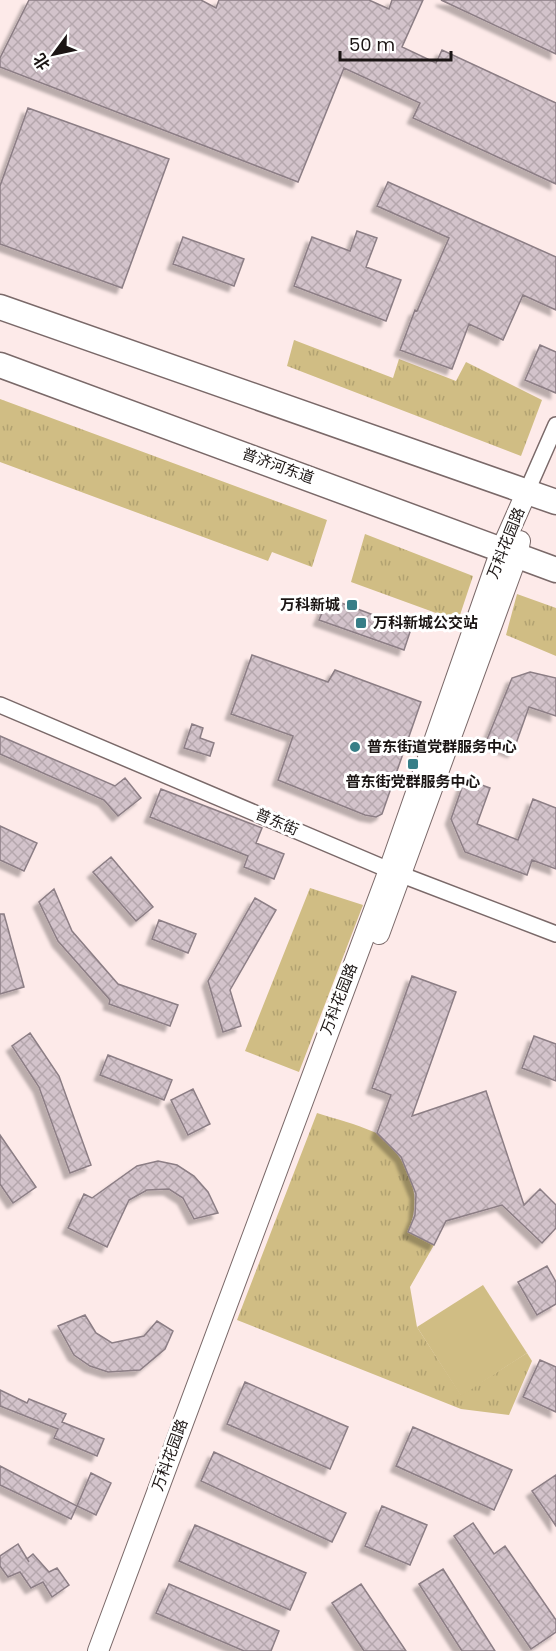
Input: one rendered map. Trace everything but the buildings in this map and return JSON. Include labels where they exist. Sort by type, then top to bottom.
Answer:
[{"type":"main road","points":[[0,307],[556,502]]},
{"type":"main road","name":"普济河东道","points":[[0,365],[556,570]]},
{"type":"street","points":[[527,491],[556,424]]},
{"type":"street","name":"万科花园路","points":[[112,1651],[462,687],[509,553],[527,491]]},
{"type":"street","name":"普东街","points":[[0,705],[395,873],[556,934]]},
{"type":"street","name":"万科花园路","points":[[98,1651],[395,873]]},
{"type":"green space","points":[[294,340],[393,378],[399,359],[456,381],[466,362],[542,400],[521,456],[287,366]]},
{"type":"green space","points":[[0,399],[327,520],[312,567],[272,552],[268,561],[0,462]]},
{"type":"green space","points":[[365,534],[473,576],[458,621],[351,582]]},
{"type":"green space","points":[[517,594],[556,608],[556,656],[506,635]]},
{"type":"green space","points":[[310,888],[363,905],[299,1072],[245,1051]]},
{"type":"green space","points":[[317,1113],[377,1133],[405,1166],[413,1187],[414,1198],[414,1209],[408,1232],[434,1245],[410,1287],[417,1327],[461,1395],[527,1353],[532,1361],[509,1415],[461,1409],[237,1320]]},
{"type":"green space","points":[[483,1285],[527,1353],[461,1396],[417,1327]]},
{"type":"place","name":"万科新城","points":[[352,605]]},
{"type":"place","name":"万科新城公交站","points":[[361,623]]},
{"type":"place","name":"普东街道党群服务中心","points":[[355,747]]},
{"type":"place","name":"普东街党群服务中心","points":[[413,764]]}]
